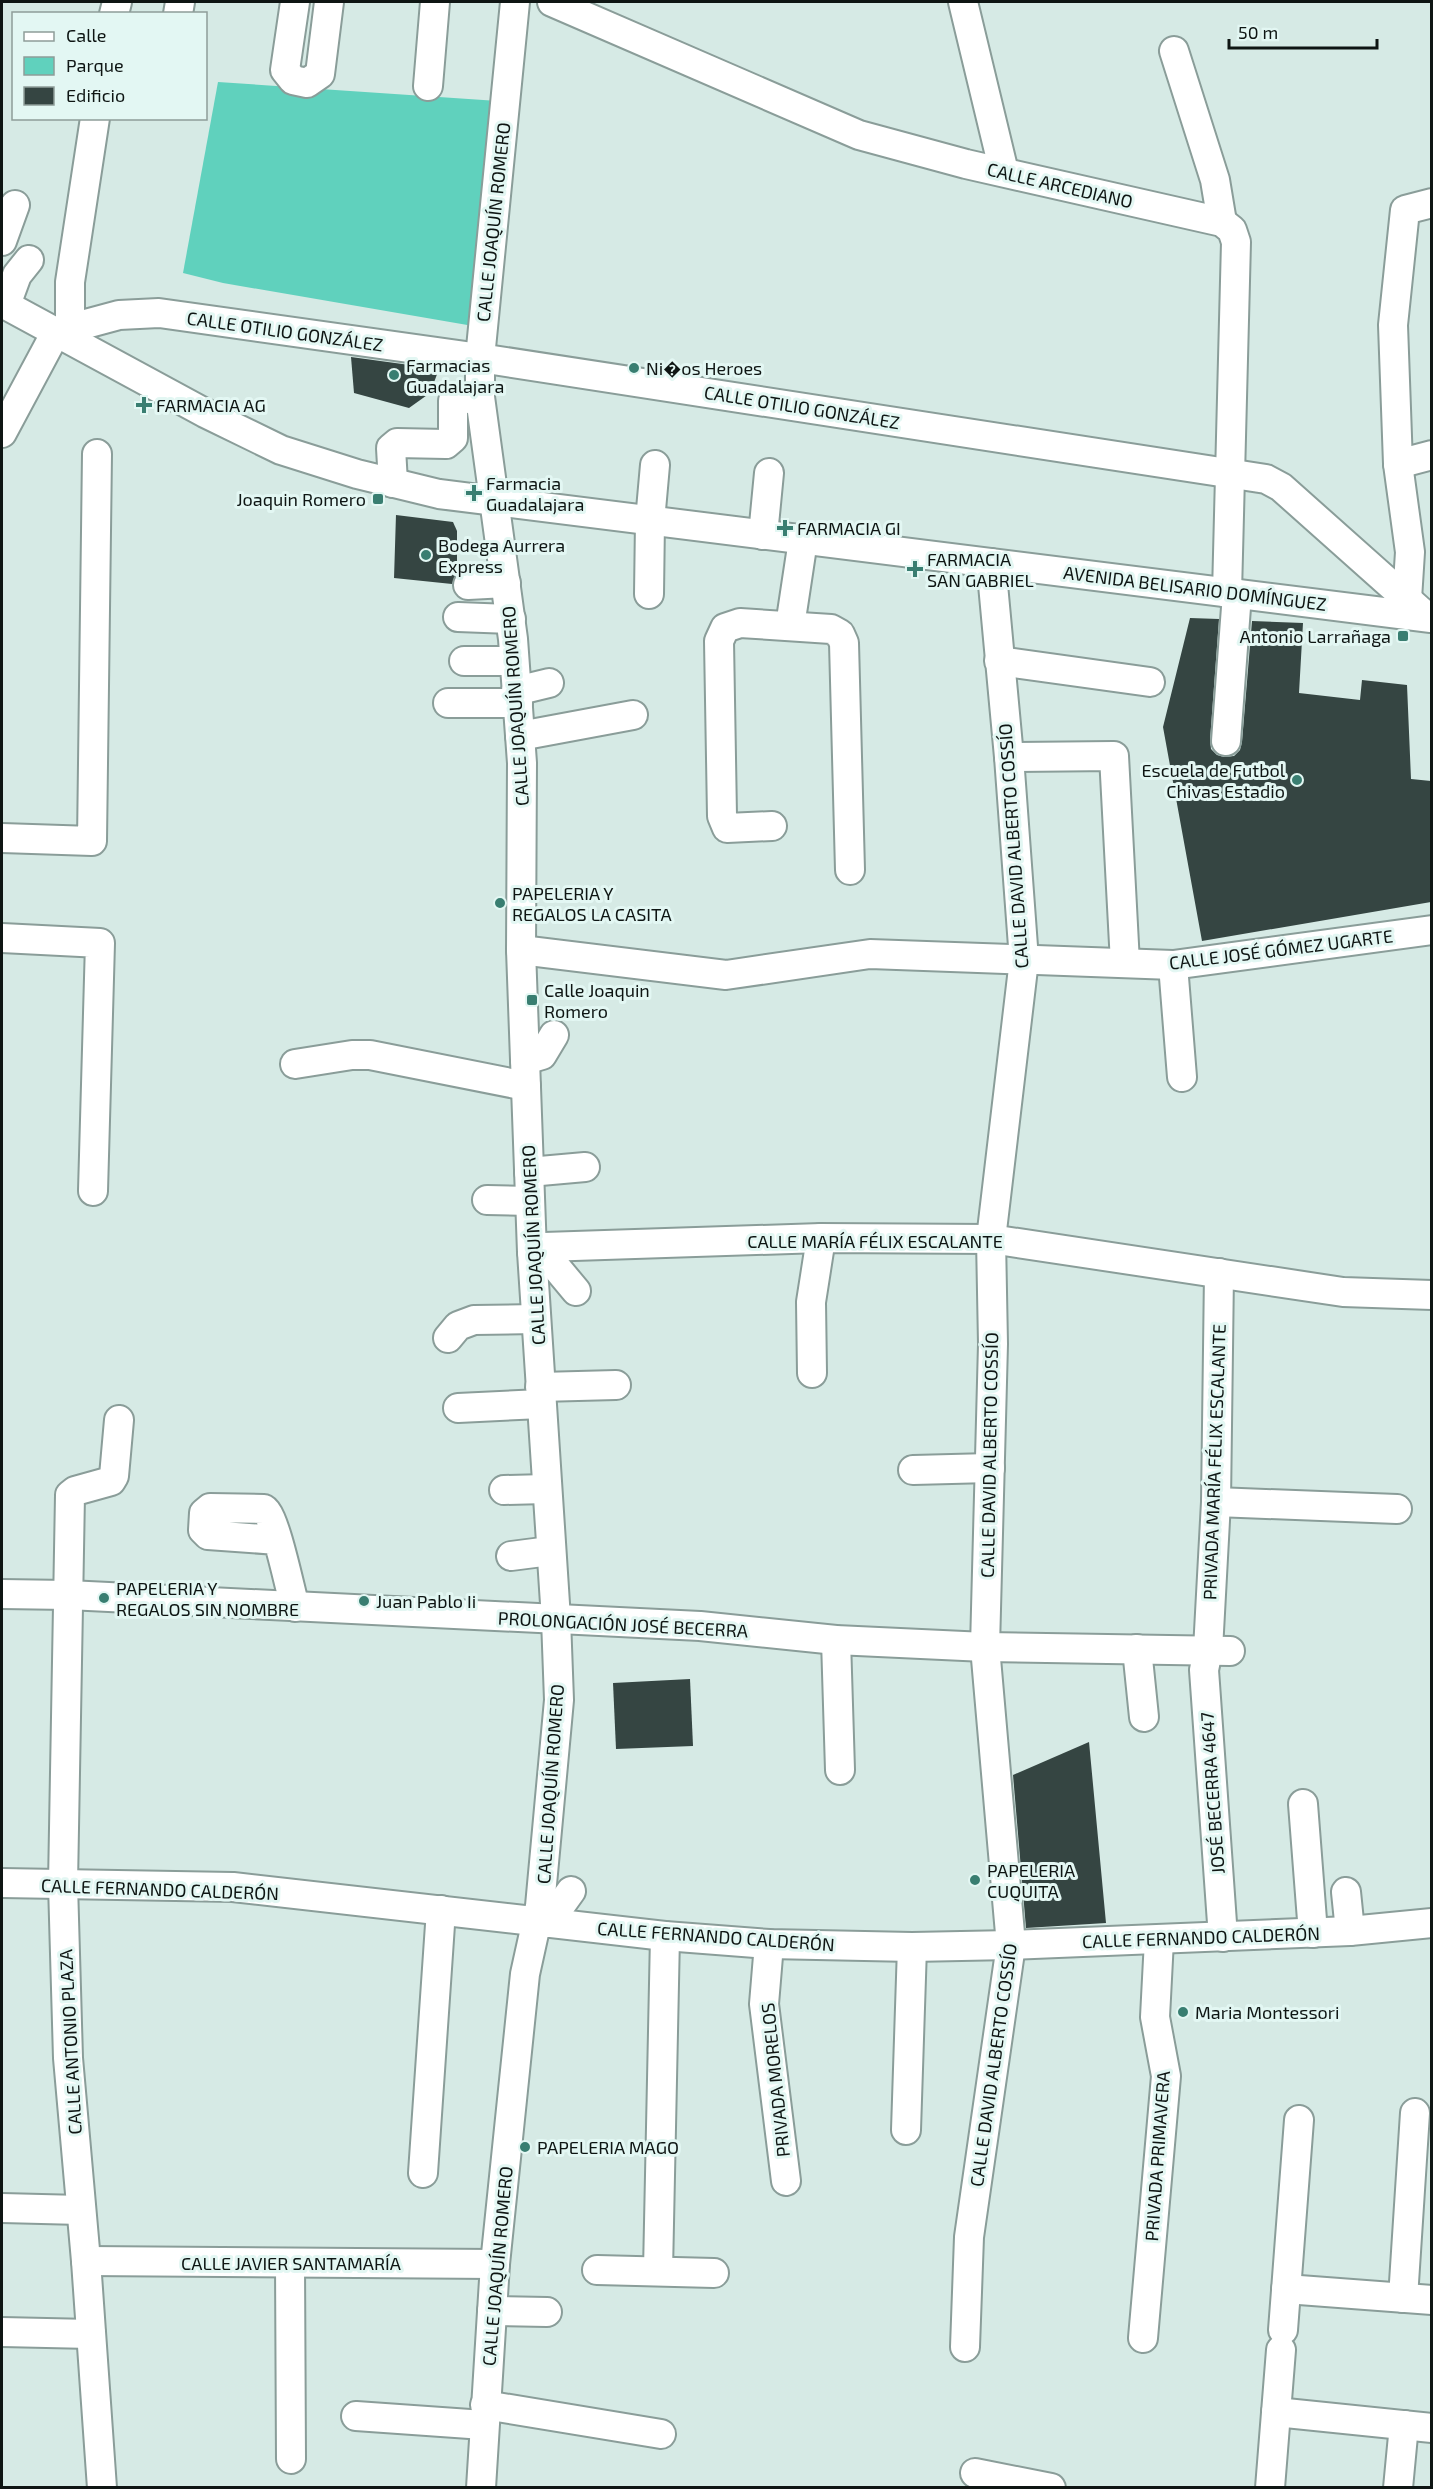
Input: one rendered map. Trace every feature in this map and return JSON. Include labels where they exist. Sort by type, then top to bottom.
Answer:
[{"type":"street","points":[[295,2],[285,70],[293,80],[307,83],[320,74],[330,2]]},
{"type":"street","points":[[428,86],[435,2]]},
{"type":"street","name":"CALLE JOAQUÍN ROMERO","points":[[481,2487],[495,2264],[525,1974],[543,1922],[558,1700],[556,1619],[536,1319],[538,1250],[530,1201],[525,1073],[521,950],[522,763],[511,619],[480,397],[480,358],[515,2]]},
{"type":"street","name":"CALLE ARCEDIANO","points":[[552,2],[858,135],[1004,172],[1222,222]]},
{"type":"street","points":[[963,2],[1004,172]]},
{"type":"street","points":[[1174,51],[1215,180],[1222,222],[1232,230],[1236,242],[1230,472],[1232,593],[1226,741]]},
{"type":"street","points":[[2,433],[36,368],[70,282],[95,120]]},
{"type":"street","points":[[1422,612],[1410,552],[1398,464],[1393,325],[1405,210],[1431,203]]},
{"type":"street","points":[[2,241],[15,205]]},
{"type":"street","points":[[4,304],[17,275],[29,260]]},
{"type":"street","name":"AVENIDA BELISARIO DOMÍNGUEZ","points":[[4,304],[53,326],[205,413],[281,450],[357,474],[439,494],[1232,593],[1422,612]]},
{"type":"street","name":"CALLE OTILIO GONZÁLEZ","points":[[53,326],[119,315],[159,313],[480,358],[1266,478],[1281,487],[1422,612]]},
{"type":"street","points":[[393,483],[391,448],[393,445],[397,443],[446,444],[453,438],[453,401],[480,397]]},
{"type":"street","points":[[2,838],[92,841],[97,454]]},
{"type":"street","points":[[1398,464],[1431,455]]},
{"type":"street","points":[[649,594],[650,521],[655,465]]},
{"type":"street","points":[[763,535],[769,473]]},
{"type":"street","points":[[790,626],[803,540]]},
{"type":"street","name":"CALLE DAVID ALBERTO COSSÍO","points":[[965,2348],[969,2237],[1011,1945],[985,1647],[993,1344],[991,1239],[1024,960],[1009,757],[991,563]]},
{"type":"street","points":[[468,585],[506,583]]},
{"type":"street","points":[[458,617],[511,619]]},
{"type":"street","points":[[772,826],[727,828],[722,816],[719,641],[725,628],[740,623],[831,629],[840,634],[844,643],[850,870]]},
{"type":"street","points":[[464,661],[514,661]]},
{"type":"street","points":[[999,662],[1150,682]]},
{"type":"street","points":[[448,703],[517,697],[549,683]]},
{"type":"street","points":[[520,736],[633,715]]},
{"type":"street","points":[[1009,757],[1114,756],[1125,963]]},
{"type":"street","name":"CALLE JOSÉ GÓMEZ UGARTE","points":[[521,950],[726,975],[870,954],[1173,964],[1431,930]]},
{"type":"street","points":[[2,938],[100,943],[93,1191]]},
{"type":"street","points":[[1173,964],[1182,1077]]},
{"type":"street","points":[[295,1064],[352,1055],[370,1055],[525,1073],[542,1055],[554,1035]]},
{"type":"street","points":[[529,1172],[585,1167]]},
{"type":"street","points":[[487,1200],[530,1201]]},
{"type":"street","points":[[812,1373],[811,1302],[821,1238]]},
{"type":"street","name":"CALLE MARÍA FÉLIX ESCALANTE","points":[[538,1250],[821,1238],[991,1239],[1343,1292],[1431,1295]]},
{"type":"street","points":[[538,1250],[576,1291]]},
{"type":"street","name":"PRIVADA MARÍA FÉLIX ESCALANTE","points":[[1219,1274],[1216,1502],[1219,1651]]},
{"type":"street","points":[[448,1338],[458,1326],[468,1321],[536,1319]]},
{"type":"street","points":[[458,1408],[616,1385]]},
{"type":"street","name":"CALLE ANTONIO PLAZA","points":[[102,2487],[86,2261],[68,2058],[63,1884],[70,1495],[111,1480],[114,1476],[119,1420]]},
{"type":"street","points":[[914,1470],[990,1468]]},
{"type":"street","points":[[504,1490],[546,1489]]},
{"type":"street","points":[[1216,1502],[1397,1509]]},
{"type":"street","points":[[277,1540],[295,1608]]},
{"type":"street","points":[[511,1556],[550,1551]]},
{"type":"street","name":"PROLONGACIÓN JOSÉ BECERRA","points":[[2,1594],[68,1595],[295,1608],[700,1626],[836,1640],[985,1647],[1219,1651]]},
{"type":"street","points":[[836,1640],[840,1770]]},
{"type":"street","points":[[1137,1649],[1144,1717]]},
{"type":"street","name":"JOSÉ BECERRA 4647","points":[[1219,1651],[1204,1670],[1222,1937]]},
{"type":"street","points":[[1303,1804],[1312,1932]]},
{"type":"street","name":"CALLE FERNANDO CALDERÓN","points":[[2,1883],[233,1887],[665,1936],[769,1944],[912,1947],[1011,1945],[1350,1931],[1431,1923]]},
{"type":"street","points":[[543,1922],[571,1891]]},
{"type":"street","points":[[1346,1892],[1350,1931]]},
{"type":"street","points":[[423,2173],[441,1910]]},
{"type":"street","points":[[658,2271],[665,1936]]},
{"type":"street","name":"PRIVADA PRIMAVERA","points":[[1143,2338],[1166,2076],[1155,2017],[1159,1940]]},
{"type":"street","name":"PRIVADA MORELOS","points":[[769,1944],[764,2004],[786,2181]]},
{"type":"street","points":[[906,2130],[912,1947]]},
{"type":"street","points":[[1403,2298],[1415,2113]]},
{"type":"street","points":[[1270,2487],[1299,2120]]},
{"type":"street","points":[[2,2208],[81,2210]]},
{"type":"street","name":"CALLE JAVIER SANTAMARÍA","points":[[86,2261],[495,2264]]},
{"type":"street","points":[[290,2263],[291,2459]]},
{"type":"street","points":[[597,2270],[714,2273]]},
{"type":"street","points":[[1286,2289],[1431,2300]]},
{"type":"street","points":[[492,2311],[547,2312]]},
{"type":"street","points":[[2,2332],[91,2334]]},
{"type":"street","points":[[1276,2412],[1431,2428]]},
{"type":"street","points":[[356,2416],[484,2415],[661,2434]]},
{"type":"street","points":[[1398,2487],[1404,2425]]},
{"type":"street","points":[[975,2473],[1051,2487]]},
{"type":"green space","points":[[218,82],[498,101],[479,327],[223,283],[183,273]]},
{"type":"building","name":"Farmacias Guadalajara","points":[[351,357],[439,369],[430,393],[409,408],[354,393]]},
{"type":"building","name":"Bodega Aurrera Express","points":[[396,515],[453,522],[457,531],[457,573],[452,584],[394,578]]},
{"type":"building","name":"Escuela de Futbol Chivas Estadio","points":[[1190,618],[1219,619],[1210,740],[1211,749],[1217,755],[1234,756],[1240,750],[1252,621],[1303,623],[1299,693],[1360,700],[1362,680],[1407,685],[1411,779],[1431,781],[1431,902],[1202,941],[1163,727]]},
{"type":"building","points":[[690,1679],[693,1746],[616,1749],[613,1683]]},
{"type":"building","points":[[1089,1742],[1106,1923],[1026,1928],[1013,1775]]},
{"type":"place","name":"Ni�os Heroes","points":[[634,368]]},
{"type":"place","name":"Farmacias Guadalajara","points":[[394,375]]},
{"type":"place","name":"FARMACIA AG","points":[[144,405]]},
{"type":"place","name":"Farmacia Guadalajara","points":[[474,493]]},
{"type":"place","name":"Joaquin Romero","points":[[378,499]]},
{"type":"place","name":"FARMACIA GI","points":[[785,528]]},
{"type":"place","name":"Bodega Aurrera Express","points":[[426,555]]},
{"type":"place","name":"FARMACIA SAN GABRIEL","points":[[915,569]]},
{"type":"place","name":"Antonio Larrañaga","points":[[1403,636]]},
{"type":"place","name":"Escuela de Futbol Chivas Estadio","points":[[1297,780]]},
{"type":"place","name":"PAPELERIA Y REGALOS LA CASITA","points":[[500,903]]},
{"type":"place","name":"Calle Joaquin Romero","points":[[532,1000]]},
{"type":"place","name":"PAPELERIA Y REGALOS SIN NOMBRE","points":[[104,1598]]},
{"type":"place","name":"Juan Pablo Ii","points":[[364,1601]]},
{"type":"place","name":"PAPELERIA CUQUITA","points":[[975,1880]]},
{"type":"place","name":"Maria Montessori","points":[[1183,2012]]},
{"type":"place","name":"PAPELERIA MAGO","points":[[525,2147]]}]
